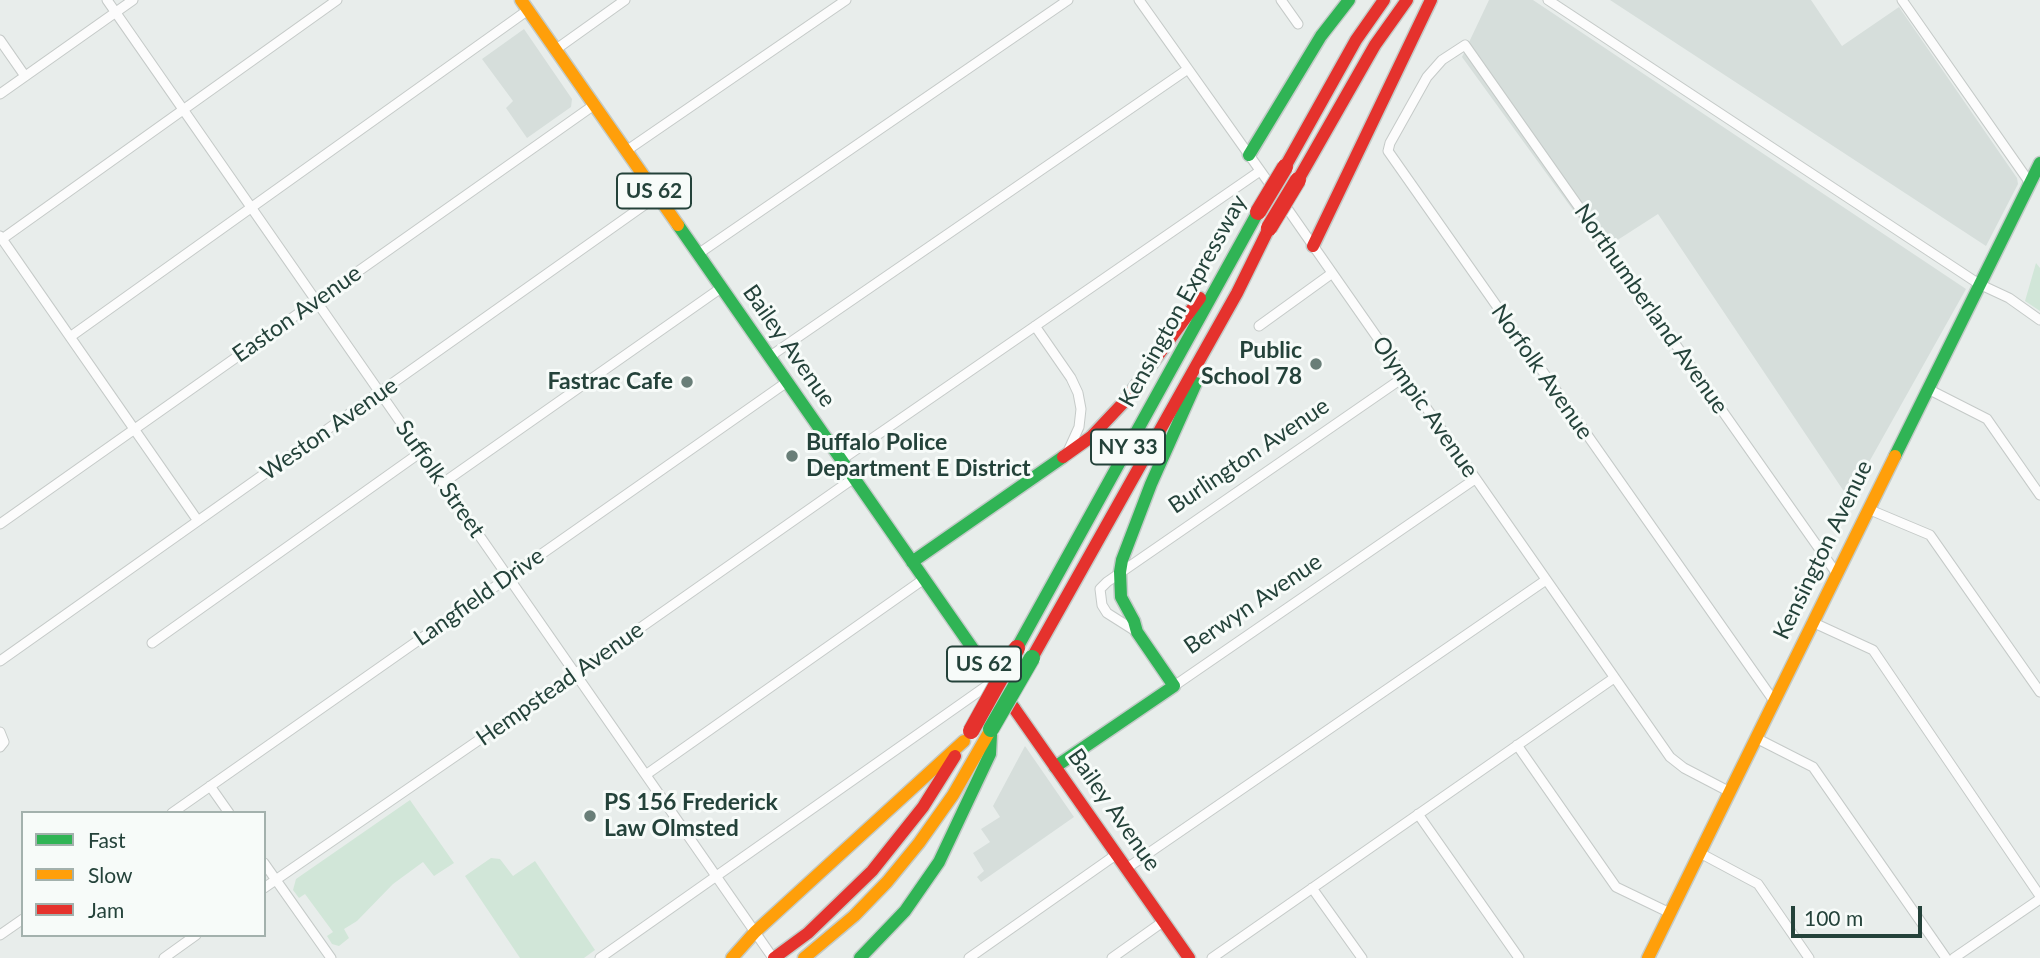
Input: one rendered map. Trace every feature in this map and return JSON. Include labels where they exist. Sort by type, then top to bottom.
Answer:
[{"type":"main road","points":[[1249,155],[1321,36],[1349,0]]},
{"type":"main road","name":"Kensington Expressway","points":[[774,958],[808,933],[849,895],[898,841],[923,807],[1017,648],[1356,40],[1384,0]]},
{"type":"main road","name":"Kensington Expressway","points":[[985,752],[992,729],[1237,293],[1269,229],[1375,45],[1406,0]]},
{"type":"main road","points":[[1313,246],[1431,0]]},
{"type":"main road","name":"Bailey Avenue","points":[[524,5],[1189,958]]},
{"type":"main road","name":"Kensington Avenue","points":[[1648,958],[2040,163]]},
{"type":"main road","points":[[912,562],[1091,437],[1124,401],[1239,246]]},
{"type":"main road","points":[[1174,686],[1137,632],[1135,621],[1121,597],[1120,572],[1122,560],[1151,484],[1237,293]]},
{"type":"main road","name":"Berwyn Avenue","points":[[1055,767],[1174,686]]},
{"type":"main road","points":[[732,958],[755,932],[967,736]]},
{"type":"main road","points":[[804,958],[887,882],[985,752]]},
{"type":"main road","points":[[860,958],[905,911],[939,862],[985,752]]},
{"type":"street","name":"Suffolk Street","points":[[107,0],[774,958]]},
{"type":"street","points":[[0,94],[133,0]]},
{"type":"street","points":[[198,521],[1,237],[337,0]]},
{"type":"street","points":[[555,50],[625,0]]},
{"type":"street","points":[[626,151],[846,0]]},
{"type":"street","points":[[698,254],[1068,0]]},
{"type":"street","name":"Olympic Avenue","points":[[1139,0],[1673,761],[1730,792]]},
{"type":"street","points":[[1281,0],[1298,24]]},
{"type":"street","points":[[1548,0],[1979,284],[2008,298],[2040,320]]},
{"type":"street","points":[[1902,0],[2030,183]]},
{"type":"street","points":[[70,337],[251,208],[524,5]]},
{"type":"street","points":[[0,40],[25,76]]},
{"type":"street","name":"Northumberland Avenue","points":[[1465,45],[1837,574]]},
{"type":"street","name":"Norfolk Avenue","points":[[1465,45],[1443,60],[1427,77],[1388,151],[1774,701]]},
{"type":"street","points":[[769,357],[1188,69]]},
{"type":"street","name":"Easton Avenue","points":[[0,524],[594,105]]},
{"type":"street","points":[[841,460],[1260,171]]},
{"type":"street","name":"Weston Avenue","points":[[0,660],[657,196]]},
{"type":"street","points":[[1259,326],[1331,274]]},
{"type":"street","points":[[443,483],[721,288]]},
{"type":"street","points":[[1035,326],[1071,378],[1082,409],[1079,427],[1063,457]]},
{"type":"street","name":"Burlington Avenue","points":[[1120,572],[1404,377]]},
{"type":"street","name":"Langfield Drive","points":[[175,811],[787,382]]},
{"type":"street","points":[[1928,389],[1987,419],[2040,495]]},
{"type":"street","points":[[152,643],[421,452]]},
{"type":"street","name":"Hempstead Avenue","points":[[266,887],[854,478]]},
{"type":"street","name":"Berwyn Avenue","points":[[1174,686],[1475,479]]},
{"type":"street","points":[[1868,509],[1930,535],[2040,692]]},
{"type":"street","points":[[647,774],[924,579]]},
{"type":"street","points":[[1127,868],[1546,580]]},
{"type":"street","points":[[1812,622],[1873,650],[2040,898],[1954,958]]},
{"type":"street","points":[[1212,958],[1614,678]]},
{"type":"street","points":[[600,958],[995,680]]},
{"type":"street","points":[[0,732],[4,742],[0,747]]},
{"type":"street","points":[[1756,737],[1814,767],[1945,958]]},
{"type":"street","points":[[1517,746],[1615,887],[1670,913]]},
{"type":"street","points":[[210,786],[228,811]]},
{"type":"street","points":[[1418,814],[1519,958]]},
{"type":"street","points":[[1700,853],[1758,884],[1809,958]]},
{"type":"street","points":[[968,958],[1117,854]]},
{"type":"street","points":[[266,866],[331,958]]},
{"type":"street","points":[[1312,888],[1362,958]]},
{"type":"street","points":[[0,935],[21,920]]},
{"type":"street","points":[[1112,958],[1164,921]]},
{"type":"street","points":[[164,958],[193,937]]},
{"type":"shaded area","points":[[1489,0],[1533,0],[1966,289],[1850,496],[1843,490],[1658,214],[1602,250],[1462,57]]},
{"type":"shaded area","points":[[1610,0],[1811,0],[1842,46],[1899,7],[2017,178],[2018,184],[1986,246]]},
{"type":"shaded area","points":[[524,29],[572,99],[571,107],[527,138],[506,108],[513,101],[482,59]]},
{"type":"shaded area","points":[[1025,746],[1074,817],[981,882],[977,877],[984,871],[973,853],[990,842],[981,829],[1000,817],[993,806]]},
{"type":"green space","points":[[2036,263],[2040,268],[2040,311],[2025,301]]},
{"type":"green space","points":[[410,800],[454,863],[434,876],[423,862],[393,884],[357,921],[344,929],[349,938],[339,946],[332,944],[327,936],[333,932],[305,894],[299,898],[293,890],[296,879]]},
{"type":"green space","points":[[491,858],[500,859],[513,876],[535,861],[595,950],[584,958],[520,958],[465,876]]},
{"type":"traffic: fast","points":[[1249,155],[1321,36],[1349,0]]},
{"type":"traffic: fast","points":[[1895,456],[2040,163]]},
{"type":"traffic: fast","points":[[1017,648],[1258,212]]},
{"type":"traffic: fast","points":[[678,225],[1014,708]]},
{"type":"traffic: fast","points":[[1120,572],[1122,560],[1151,484],[1196,383]]},
{"type":"traffic: fast","points":[[912,562],[1063,457]]},
{"type":"traffic: fast","points":[[1055,767],[1174,686],[1137,632],[1121,597],[1120,572]]},
{"type":"traffic: fast","points":[[991,729],[1032,658]]},
{"type":"traffic: fast","points":[[860,958],[905,911],[939,862],[990,754],[991,735]]},
{"type":"traffic: slow","points":[[521,0],[678,225]]},
{"type":"traffic: slow","points":[[1648,958],[1895,456]]},
{"type":"traffic: slow","points":[[804,958],[854,916],[919,843],[953,795],[991,729]]},
{"type":"traffic: slow","points":[[732,958],[755,932],[964,741]]},
{"type":"traffic: jam","points":[[1285,167],[1356,40],[1384,0]]},
{"type":"traffic: jam","points":[[1298,180],[1375,45],[1407,0]]},
{"type":"traffic: jam","points":[[1313,246],[1431,0]]},
{"type":"traffic: jam","points":[[1258,212],[1285,167]]},
{"type":"traffic: jam","points":[[1269,228],[1298,180]]},
{"type":"traffic: jam","points":[[1032,658],[1237,293],[1269,228]]},
{"type":"traffic: jam","points":[[1063,457],[1091,437],[1124,402],[1200,298]]},
{"type":"traffic: jam","points":[[971,731],[1017,648]]},
{"type":"traffic: jam","points":[[1014,708],[1189,958]]},
{"type":"traffic: jam","points":[[774,958],[808,933],[872,871],[923,807],[955,756]]},
{"type":"place","name":"Public School 78","points":[[1316,364]]},
{"type":"place","name":"Fastrac Cafe","points":[[687,382]]},
{"type":"place","name":"Buffalo Police Department E District","points":[[792,456]]},
{"type":"place","name":"PS 156 Frederick Law Olmsted","points":[[590,816]]}]
